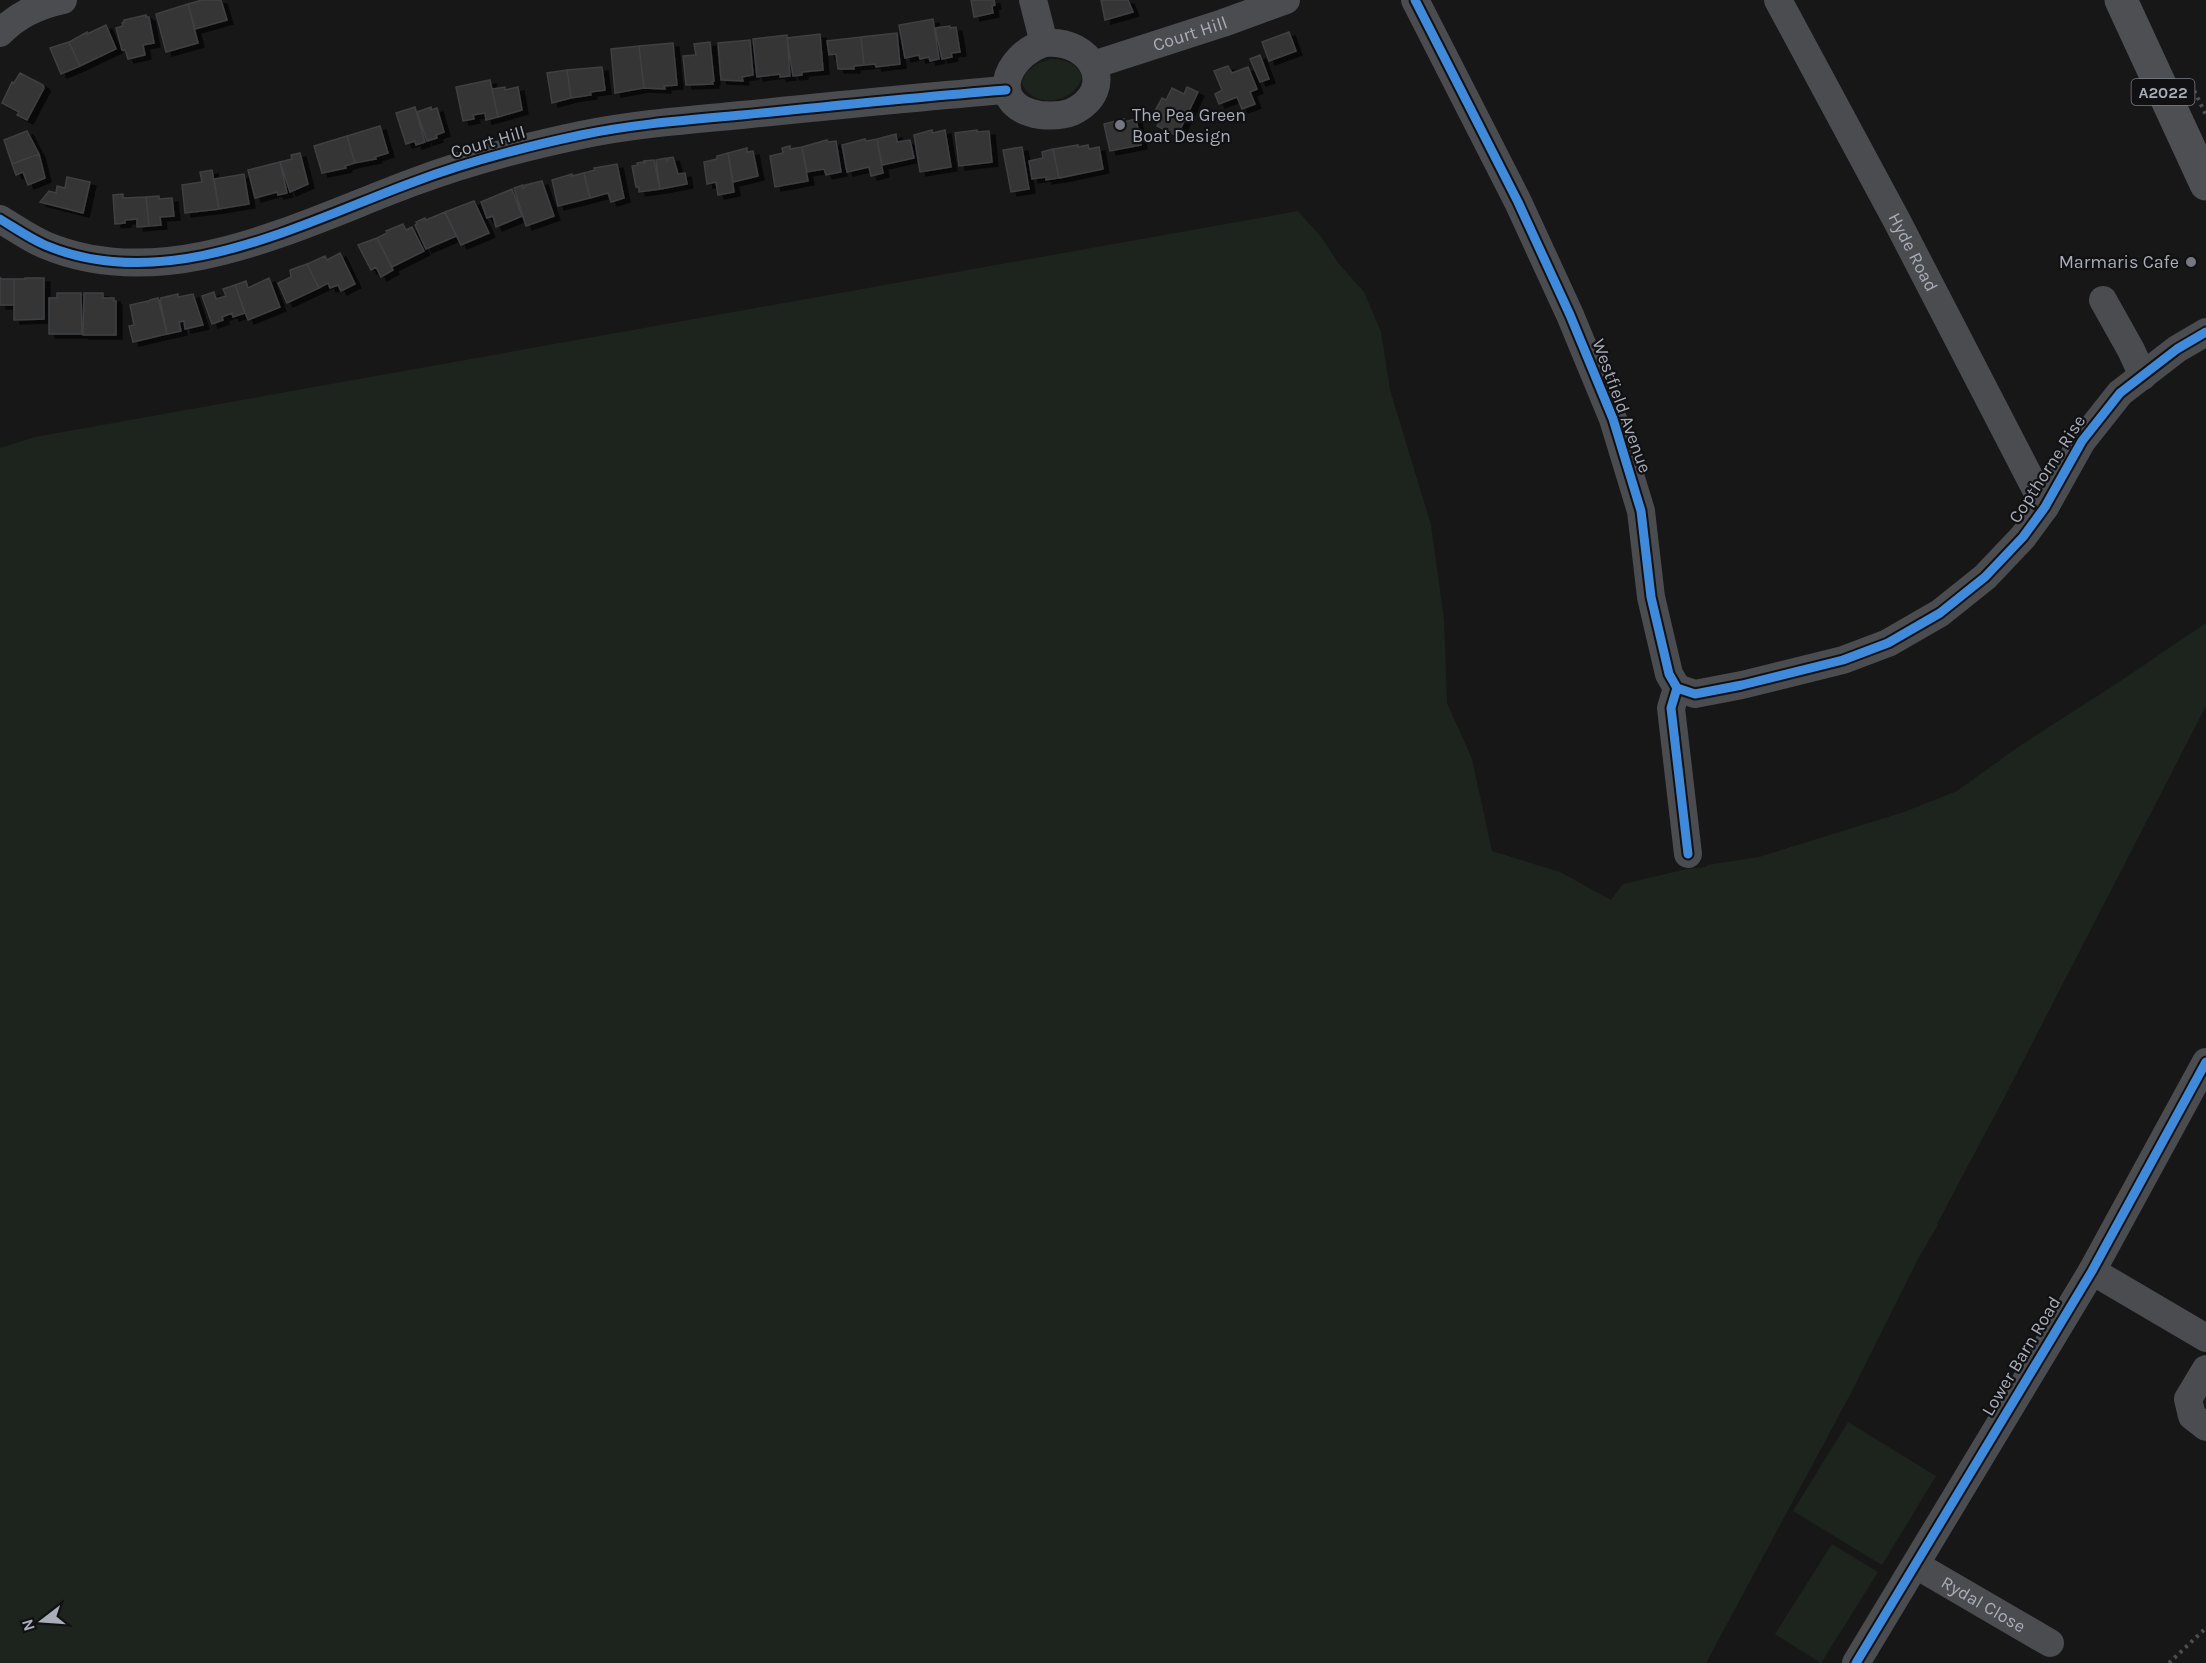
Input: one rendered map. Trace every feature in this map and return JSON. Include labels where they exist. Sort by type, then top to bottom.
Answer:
[{"type":"main road","name":"A2022","points":[[2121,0],[2206,184]]},
{"type":"street","points":[[3,24],[34,9],[63,0]]},
{"type":"street","points":[[1033,0],[1044,43]]},
{"type":"street","name":"Court Hill","points":[[1093,65],[1286,0]]},
{"type":"street","name":"Westfield Avenue","points":[[1415,0],[1518,202],[1570,315],[1613,420],[1641,512],[1651,597],[1669,675],[1677,688]]},
{"type":"street","name":"Hyde Road","points":[[1778,0],[1897,221],[2045,507]]},
{"type":"street","points":[[1044,43],[1065,44],[1076,48],[1088,57],[1093,65],[1096,80],[1091,95],[1079,108],[1065,114],[1050,116],[1026,111],[1014,104],[1006,90],[1008,75],[1014,63],[1027,51],[1044,43]]},
{"type":"street","name":"Court Hill","points":[[0,219],[43,244],[85,257],[131,262],[178,259],[223,250],[270,236],[460,166],[582,135],[623,128],[752,114],[1006,90]]},
{"type":"street","points":[[2103,300],[2143,376]]},
{"type":"street","name":"Copthorne Rise","points":[[1677,688],[1695,694],[1742,685],[1842,660],[1888,643],[1940,613],[1985,577],[2023,537],[2045,507],[2082,441],[2120,393],[2177,349],[2206,332]]},
{"type":"street","points":[[1677,688],[1671,708],[1688,854]]},
{"type":"street","name":"Lower Barn Road","points":[[1856,1663],[2092,1271],[2206,1062]]},
{"type":"street","points":[[2092,1271],[2206,1338]]},
{"type":"street","points":[[2206,1370],[2188,1399],[2192,1416],[2206,1427]]},
{"type":"street","name":"Rydal Close","points":[[1916,1565],[2050,1643]]},
{"type":"path","points":[[2169,1663],[2206,1628]]},
{"type":"shaded area","points":[[1051,59],[1070,63],[1082,77],[1072,93],[1054,100],[1035,98],[1022,84],[1025,74],[1032,67]]},
{"type":"shaded area","points":[[1298,211],[1364,292],[1381,332],[1390,390],[1431,525],[1444,620],[1447,703],[1472,759],[1492,851],[1560,872],[1611,900],[1623,884],[1707,865],[1759,857],[1904,812],[1957,791],[2021,745],[2206,623],[2206,706],[1938,1225],[1919,1257],[1851,1393],[1706,1663],[0,1663],[0,448],[35,437]]},
{"type":"shaded area","points":[[1848,1422],[1936,1476],[1882,1565],[1793,1511]]},
{"type":"shaded area","points":[[1832,1544],[1878,1572],[1821,1663],[1775,1634]]},
{"type":"building","points":[[202,0],[221,0],[227,20],[195,29],[188,4]]},
{"type":"building","points":[[971,0],[994,0],[993,13],[974,17]]},
{"type":"building","points":[[1101,0],[1128,0],[1133,12],[1105,20]]},
{"type":"building","points":[[188,4],[198,43],[166,52],[156,14]]},
{"type":"building","points":[[146,15],[149,17],[154,43],[143,45],[145,55],[128,59],[125,50],[122,50],[116,28],[123,26],[124,20]]},
{"type":"building","points":[[933,19],[939,59],[930,61],[929,57],[920,59],[919,55],[905,58],[899,25]]},
{"type":"building","points":[[106,25],[116,49],[80,66],[69,42]]},
{"type":"building","points":[[950,26],[950,28],[956,27],[960,52],[951,53],[952,57],[942,59],[935,28]]},
{"type":"building","points":[[1289,32],[1296,51],[1269,61],[1262,42]]},
{"type":"building","points":[[897,33],[900,64],[876,67],[875,64],[864,65],[861,37]]},
{"type":"building","points":[[820,34],[823,70],[802,72],[802,75],[793,76],[787,38]]},
{"type":"building","points":[[787,35],[790,76],[780,77],[780,74],[757,77],[753,39]]},
{"type":"building","points":[[861,37],[864,65],[854,66],[854,69],[838,69],[836,54],[829,55],[827,41]]},
{"type":"building","points":[[750,40],[753,75],[742,77],[743,81],[721,80],[718,43]]},
{"type":"building","points":[[69,42],[80,66],[61,74],[50,48]]},
{"type":"building","points":[[710,42],[713,84],[686,85],[683,56],[696,55],[694,44]]},
{"type":"building","points":[[673,43],[677,85],[664,86],[665,89],[644,88],[639,46]]},
{"type":"building","points":[[639,46],[644,88],[615,93],[611,49]]},
{"type":"building","points":[[1260,55],[1269,79],[1260,82],[1250,59]]},
{"type":"building","points":[[1228,66],[1232,73],[1248,67],[1257,89],[1250,92],[1255,104],[1242,109],[1237,97],[1219,104],[1215,94],[1222,90],[1214,71]]},
{"type":"building","points":[[602,67],[605,90],[571,98],[567,70]]},
{"type":"building","points":[[567,70],[571,98],[552,103],[547,73]]},
{"type":"building","points":[[20,73],[43,85],[44,88],[27,120],[17,115],[19,112],[2,103],[12,82],[14,83]]},
{"type":"building","points":[[490,80],[498,117],[486,120],[485,113],[473,115],[474,119],[463,121],[456,87]]},
{"type":"building","points":[[505,87],[505,90],[518,87],[522,110],[498,117],[492,89]]},
{"type":"building","points":[[1187,87],[1198,92],[1177,136],[1157,126],[1163,115],[1155,111],[1162,98],[1166,100],[1172,88],[1184,94]]},
{"type":"building","points":[[415,107],[425,142],[416,145],[415,141],[406,144],[396,113]]},
{"type":"building","points":[[431,107],[431,110],[437,108],[444,132],[436,135],[437,138],[427,141],[417,112]]},
{"type":"building","points":[[1124,119],[1124,122],[1136,119],[1141,145],[1110,151],[1104,124]]},
{"type":"building","points":[[380,126],[388,153],[375,157],[376,159],[355,163],[347,136]]},
{"type":"building","points":[[932,130],[933,133],[945,130],[951,167],[920,172],[914,135]]},
{"type":"building","points":[[977,130],[977,132],[989,131],[992,162],[959,166],[955,133]]},
{"type":"building","points":[[27,131],[39,154],[12,164],[4,140]]},
{"type":"building","points":[[896,134],[897,142],[910,140],[914,158],[882,165],[877,139]]},
{"type":"building","points":[[347,136],[355,163],[345,166],[346,168],[322,173],[314,146]]},
{"type":"building","points":[[865,139],[866,141],[877,139],[883,173],[871,176],[869,167],[847,172],[842,145]]},
{"type":"building","points":[[827,140],[828,142],[836,141],[841,172],[826,175],[824,169],[807,172],[802,147]]},
{"type":"building","points":[[1078,145],[1078,147],[1088,145],[1089,149],[1099,147],[1103,169],[1059,178],[1053,149]]},
{"type":"building","points":[[790,146],[790,149],[802,147],[808,181],[775,187],[770,156],[783,153],[782,148]]},
{"type":"building","points":[[1022,147],[1029,189],[1011,192],[1003,150]]},
{"type":"building","points":[[747,148],[747,152],[753,151],[758,176],[733,182],[728,153]]},
{"type":"building","points":[[1053,149],[1059,178],[1032,179],[1029,161],[1043,158],[1042,152]]},
{"type":"building","points":[[300,153],[308,184],[290,192],[280,162],[292,159],[291,155]]},
{"type":"building","points":[[728,153],[734,192],[718,195],[716,182],[707,184],[704,162]]},
{"type":"building","points":[[39,154],[45,178],[28,185],[23,172],[16,175],[12,164]]},
{"type":"building","points":[[673,157],[678,174],[685,173],[687,184],[660,189],[656,160],[666,158],[667,161],[668,158]]},
{"type":"building","points":[[654,160],[660,189],[639,192],[632,166]]},
{"type":"building","points":[[280,162],[287,193],[278,195],[277,192],[255,198],[248,170]]},
{"type":"building","points":[[617,164],[624,198],[611,202],[608,193],[590,198],[584,173],[595,170],[594,168]]},
{"type":"building","points":[[212,170],[219,209],[185,213],[182,185],[202,182],[200,172]]},
{"type":"building","points":[[584,173],[590,198],[558,206],[552,180]]},
{"type":"building","points":[[244,174],[249,204],[219,209],[214,179]]},
{"type":"building","points":[[67,177],[90,182],[83,213],[40,202],[49,191],[56,193],[57,186],[65,188]]},
{"type":"building","points":[[542,181],[554,216],[526,226],[514,188],[523,185],[523,188],[525,185]]},
{"type":"building","points":[[512,189],[522,216],[496,227],[493,216],[487,218],[481,202]]},
{"type":"building","points":[[123,194],[123,198],[146,197],[149,226],[137,227],[137,219],[115,224],[113,195]]},
{"type":"building","points":[[159,196],[159,199],[172,198],[174,216],[160,217],[161,225],[149,226],[146,197]]},
{"type":"building","points":[[474,201],[489,233],[461,245],[445,212]]},
{"type":"building","points":[[445,212],[456,236],[426,249],[415,225],[416,222]]},
{"type":"building","points":[[403,224],[406,230],[412,227],[424,251],[392,267],[377,238],[387,233],[386,231]]},
{"type":"building","points":[[377,238],[393,270],[381,277],[376,267],[371,270],[358,245]]},
{"type":"building","points":[[340,253],[355,284],[341,291],[338,285],[330,288],[328,283],[319,288],[307,264],[325,256],[327,260]]},
{"type":"building","points":[[307,264],[319,288],[287,303],[278,283],[291,277],[290,270]]},
{"type":"building","points":[[0,277],[1,279],[14,279],[14,305],[0,305]]},
{"type":"building","points":[[44,278],[44,319],[14,320],[14,279]]},
{"type":"building","points":[[269,278],[280,307],[248,320],[235,285],[246,281],[248,288]]},
{"type":"building","points":[[235,285],[245,313],[233,317],[232,313],[212,324],[202,296],[214,292],[216,299],[226,296],[223,289]]},
{"type":"building","points":[[57,293],[81,293],[82,334],[49,334],[49,298],[57,298]]},
{"type":"building","points":[[84,293],[103,293],[103,298],[114,298],[116,301],[116,335],[83,335]]},
{"type":"building","points":[[178,294],[178,297],[193,294],[203,325],[185,329],[184,321],[179,322],[181,331],[167,334],[160,300]]},
{"type":"building","points":[[158,298],[167,334],[133,342],[129,326],[134,325],[130,305]]},
{"type":"cycle path","points":[[1415,0],[1518,202],[1570,315],[1613,419],[1641,511],[1651,597],[1669,674],[1677,688],[1671,708],[1688,854]]},
{"type":"cycle path","points":[[0,219],[45,245],[91,259],[137,263],[184,259],[231,249],[277,235],[453,168],[581,135],[661,123],[1006,90]]},
{"type":"cycle path","points":[[1677,688],[1695,694],[1843,660],[1888,643],[1940,613],[1985,577],[2023,537],[2045,507],[2082,441],[2120,393],[2177,349],[2206,332]]},
{"type":"cycle path","points":[[1856,1663],[2092,1271],[2206,1062]]},
{"type":"place","name":"The Pea Green Boat Design","points":[[1120,125]]},
{"type":"place","name":"Marmaris Cafe","points":[[2191,262]]}]
